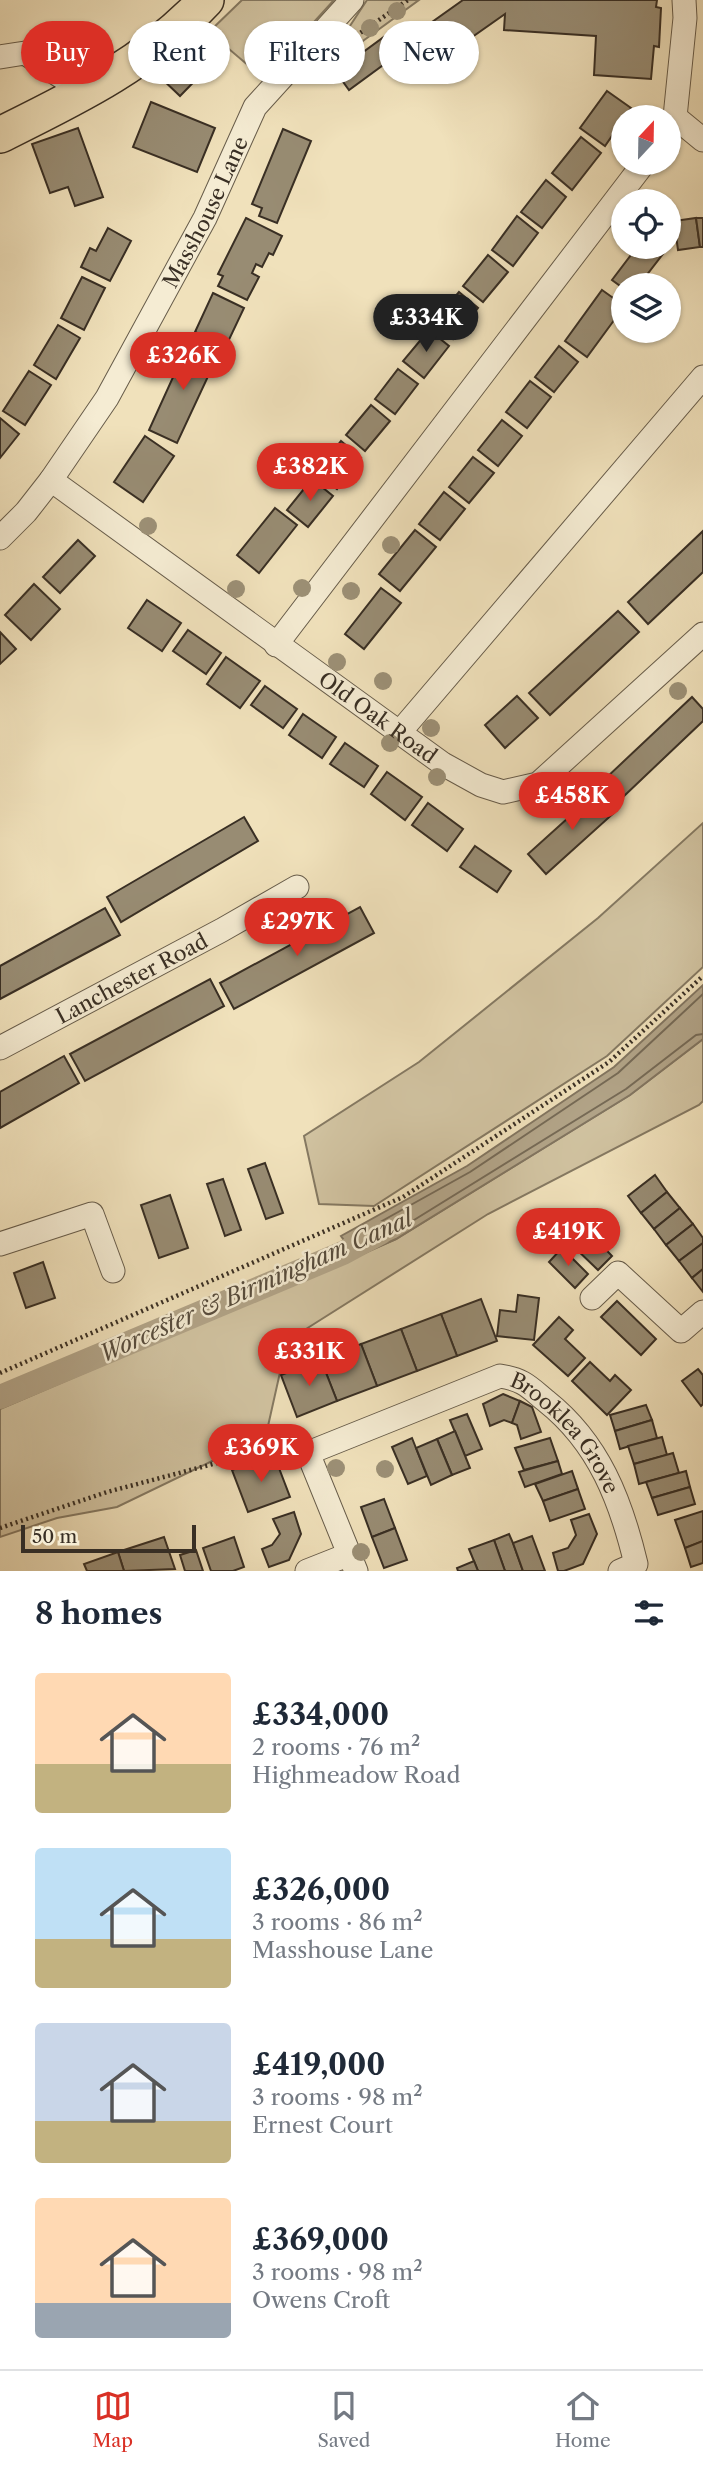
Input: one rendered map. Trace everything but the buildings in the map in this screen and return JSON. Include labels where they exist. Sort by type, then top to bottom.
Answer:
[{"type":"highway","points":[[0,135],[86,93],[131,65],[206,0]]},
{"type":"street","name":"Masshouse Lane","points":[[0,538],[26,512],[51,480],[107,398],[205,218],[255,107],[352,0]]},
{"type":"street","points":[[674,105],[685,18],[684,0]]},
{"type":"street","points":[[0,57],[25,53],[86,93]]},
{"type":"street","points":[[681,127],[703,140]]},
{"type":"street","points":[[276,645],[635,175]]},
{"type":"street","points":[[399,733],[703,377]]},
{"type":"street","name":"Old Oak Road","points":[[51,480],[443,764],[481,785],[503,792],[538,785],[703,634]]},
{"type":"street","name":"Lanchester Road","points":[[0,1048],[297,887]]},
{"type":"street","points":[[0,1244],[92,1214],[113,1271]]},
{"type":"street","points":[[592,1298],[618,1273],[681,1331],[703,1312]]},
{"type":"street","name":"Brooklea Grove","points":[[308,1453],[500,1376],[520,1379],[569,1419],[603,1468],[628,1529],[631,1569]]},
{"type":"street","points":[[307,1571],[353,1562],[308,1453]]},
{"type":"path","points":[[0,1374],[404,1197],[609,1062],[703,976]]},
{"type":"path","points":[[0,1528],[107,1492],[232,1459],[265,1447],[308,1453]]},
{"type":"shaded area","points":[[242,0],[334,0],[315,21],[244,21],[244,62],[230,50],[230,21],[220,21]]},
{"type":"shaded area","points":[[367,0],[419,0],[390,21],[379,21],[379,29],[365,39],[365,21],[353,21]]},
{"type":"shaded area","points":[[703,823],[703,967],[607,1056],[374,1206],[319,1204],[304,1136],[419,1062],[598,918]]},
{"type":"shaded area","points":[[703,1039],[703,1101],[699,1105],[488,1214],[287,1341],[266,1435],[117,1507],[57,1518],[0,1537],[0,1409],[396,1239],[630,1095]]},
{"type":"water","points":[[703,985],[703,1039],[630,1095],[396,1239],[356,1257],[341,1236],[467,1166],[614,1067]]},
{"type":"waterway","name":"Worcester & Birmingham Canal","points":[[0,1397],[343,1253],[380,1233]]}]
